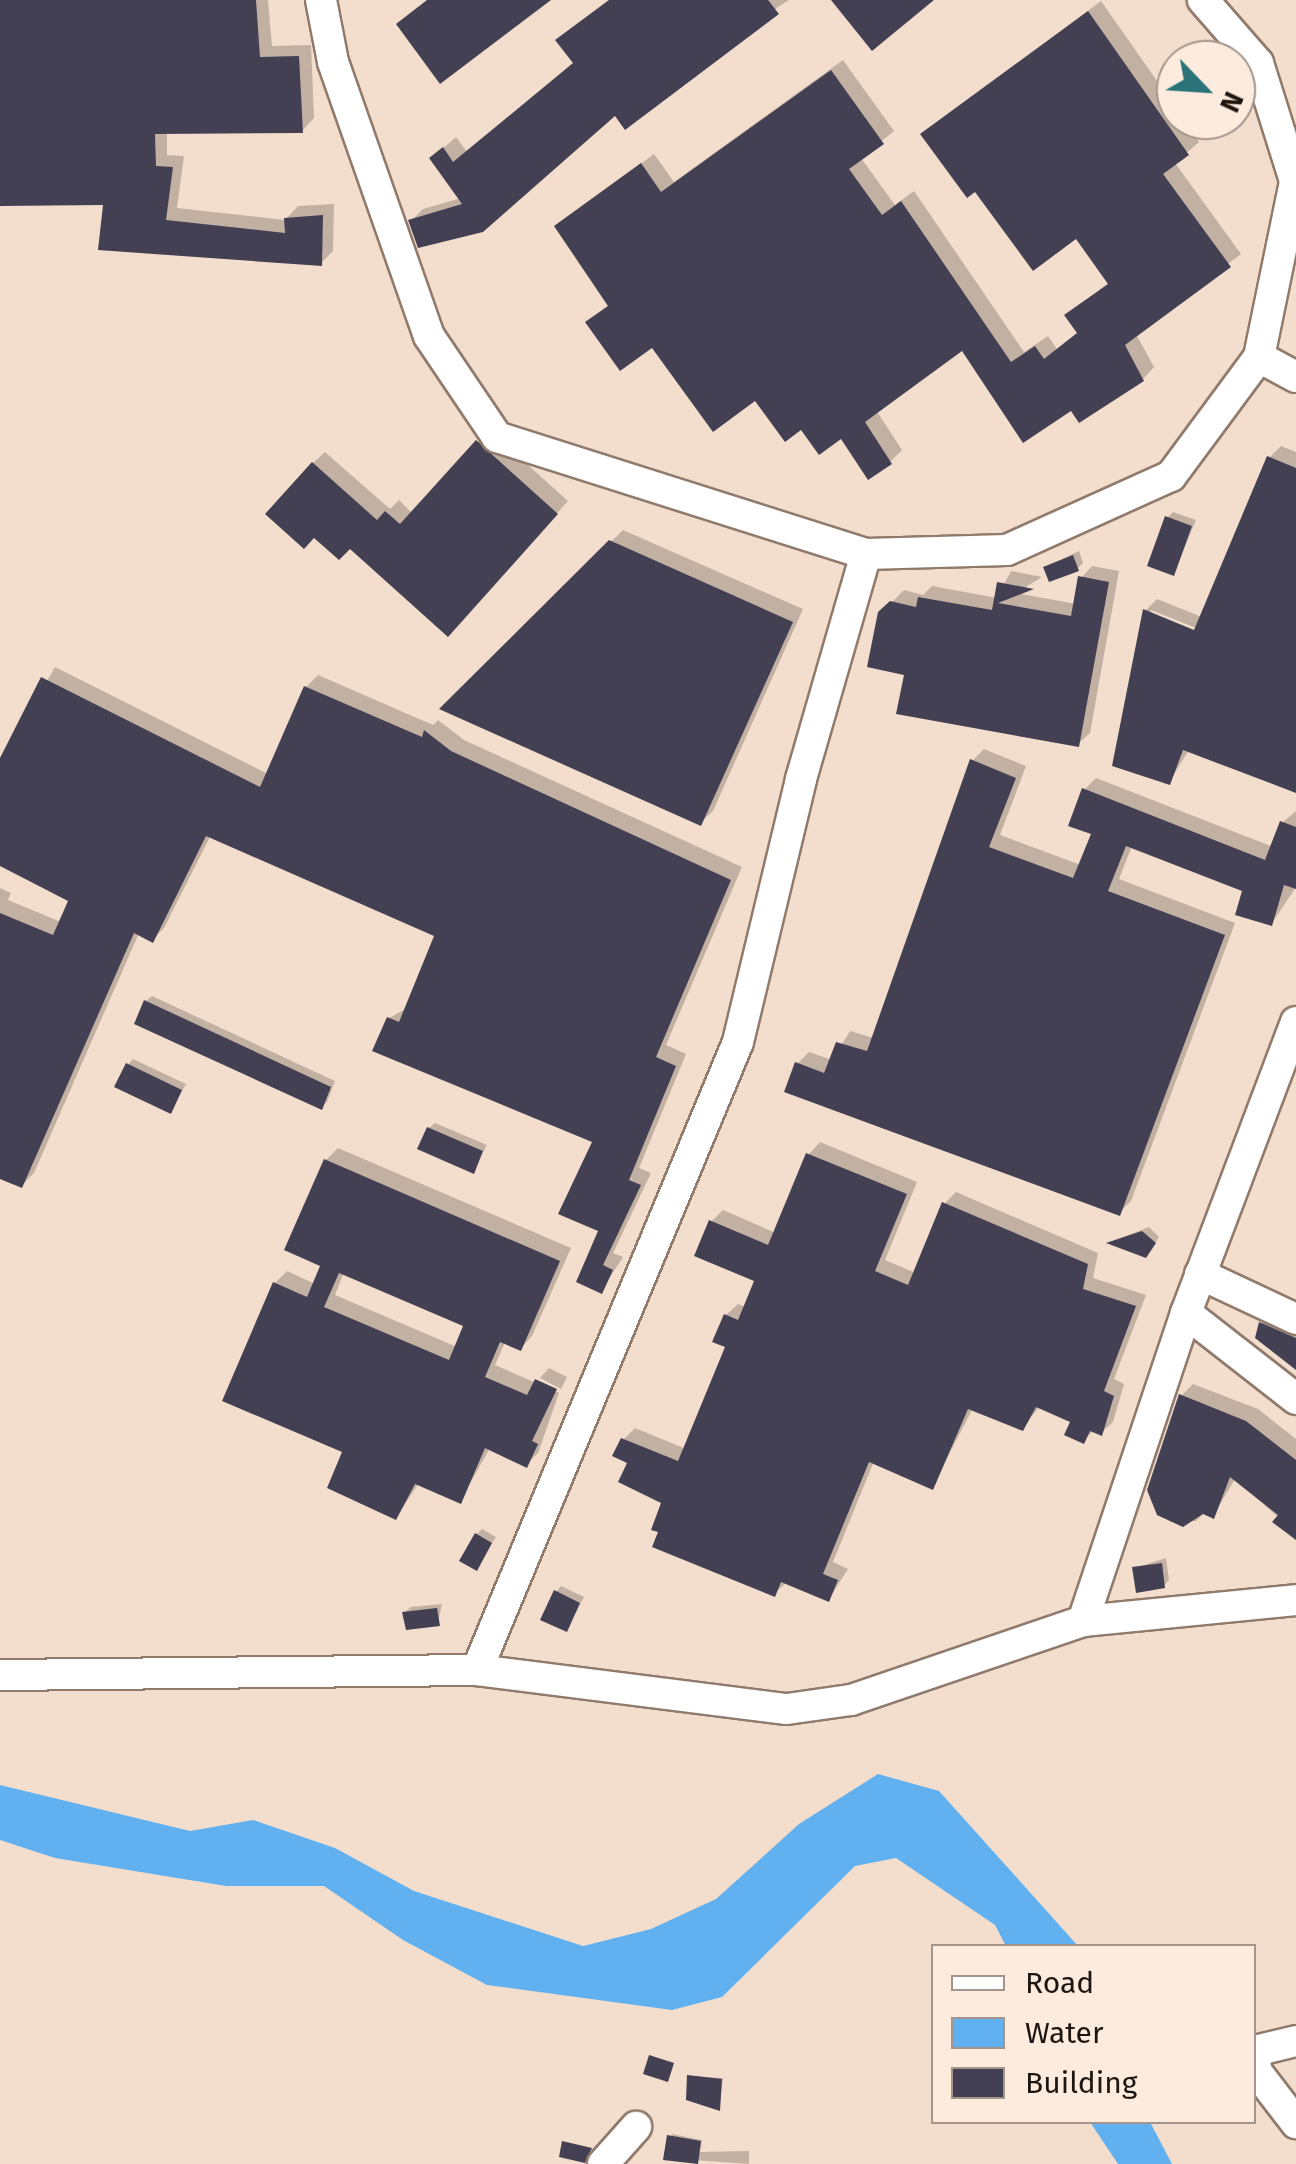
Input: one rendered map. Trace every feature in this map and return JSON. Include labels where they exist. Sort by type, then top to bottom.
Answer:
[{"type":"street","points":[[322,0],[333,62],[428,336],[497,437],[866,554],[1007,550],[1171,476],[1259,357],[1296,181],[1258,63],[1203,0]]},
{"type":"street","points":[[1259,357],[1296,377]]},
{"type":"street","points":[[477,1670],[738,1042],[801,779],[866,554]]},
{"type":"street","points":[[1084,1621],[1186,1313],[1296,1022]]},
{"type":"street","points":[[1200,1274],[1296,1319]]},
{"type":"street","points":[[1186,1313],[1296,1399]]},
{"type":"street","points":[[0,1675],[477,1670],[787,1709],[852,1700],[1084,1621],[1296,1600]]},
{"type":"street","points":[[1256,2051],[1296,2041]]},
{"type":"street","points":[[1256,2071],[1296,2123]]},
{"type":"street","points":[[603,2164],[636,2128]]},
{"type":"water","points":[[878,1774],[939,1791],[1076,1944],[1005,1944],[995,1925],[896,1858],[855,1866],[722,1997],[672,2010],[487,1985],[403,1940],[324,1886],[226,1886],[55,1858],[0,1840],[0,1785],[190,1831],[253,1820],[335,1848],[414,1891],[583,1946],[651,1929],[716,1899],[799,1824]]},
{"type":"water","points":[[1091,2124],[1151,2124],[1172,2164],[1118,2164]]},
{"type":"building","points":[[0,0],[256,0],[260,57],[299,56],[303,133],[155,134],[156,166],[173,167],[166,220],[285,233],[284,218],[323,215],[322,266],[98,250],[103,205],[0,206]]},
{"type":"building","points":[[427,0],[551,0],[440,84],[396,24]]},
{"type":"building","points":[[609,0],[768,0],[779,14],[625,130],[615,116],[483,232],[418,248],[408,220],[462,204],[429,158],[443,147],[453,162],[573,63],[555,40]]},
{"type":"building","points":[[831,0],[934,0],[872,51]]},
{"type":"building","points":[[1088,11],[1156,108],[1156,140],[1178,140],[1189,155],[1163,174],[1231,267],[1125,345],[1144,381],[1079,423],[1071,411],[1023,443],[962,351],[865,422],[892,464],[868,480],[841,439],[819,455],[801,430],[785,442],[755,401],[713,432],[652,348],[620,371],[585,322],[608,306],[554,226],[641,163],[661,192],[831,70],[884,144],[849,169],[882,215],[901,201],[1011,362],[1035,346],[1044,359],[1077,333],[1064,315],[1108,284],[1076,239],[1033,271],[975,192],[967,198],[920,134]]},
{"type":"building","points":[[476,440],[558,514],[448,637],[350,549],[339,560],[314,538],[304,549],[265,514],[312,462],[377,520],[385,511],[400,524]]},
{"type":"building","points":[[1267,456],[1296,468],[1296,793],[1183,750],[1170,785],[1112,766],[1143,609],[1194,630]]},
{"type":"building","points":[[1165,516],[1192,526],[1174,576],[1147,566]]},
{"type":"building","points":[[609,540],[793,622],[701,826],[439,709]]},
{"type":"building","points":[[1073,555],[1079,571],[1049,582],[1043,567]]},
{"type":"building","points":[[1078,576],[1109,582],[1079,747],[896,714],[904,675],[867,667],[878,612],[890,601],[916,607],[918,597],[992,610],[997,582],[1034,589],[998,603],[1071,616]]},
{"type":"building","points":[[41,677],[260,787],[304,686],[422,737],[424,730],[451,751],[731,880],[656,1057],[676,1066],[629,1180],[641,1185],[603,1265],[613,1270],[602,1294],[576,1282],[598,1231],[558,1214],[592,1142],[372,1051],[387,1017],[399,1022],[434,936],[206,836],[153,943],[134,933],[22,1188],[0,1179],[0,913],[53,935],[68,901],[0,866],[0,758]]},
{"type":"building","points":[[970,759],[1016,778],[989,847],[1073,878],[1091,834],[1068,826],[1082,788],[1265,860],[1280,821],[1296,827],[1296,889],[1284,885],[1272,926],[1235,915],[1242,891],[1126,846],[1108,891],[1225,935],[1120,1216],[784,1092],[795,1062],[824,1073],[836,1042],[867,1051]]},
{"type":"building","points":[[144,1000],[331,1087],[322,1110],[134,1024]]},
{"type":"building","points":[[126,1063],[182,1090],[171,1114],[114,1087]]},
{"type":"building","points":[[427,1127],[483,1151],[474,1174],[417,1149]]},
{"type":"building","points":[[806,1153],[907,1194],[875,1271],[908,1285],[942,1202],[1088,1264],[1083,1289],[1136,1306],[1104,1391],[1114,1396],[1102,1436],[1090,1431],[1084,1444],[1064,1435],[1070,1422],[1036,1407],[1023,1431],[968,1409],[933,1490],[869,1462],[823,1574],[838,1580],[829,1602],[781,1582],[775,1597],[652,1547],[658,1532],[651,1530],[661,1503],[618,1482],[627,1463],[612,1456],[621,1438],[678,1461],[725,1347],[712,1342],[724,1314],[738,1320],[754,1281],[694,1256],[709,1220],[768,1245]]},
{"type":"building","points":[[324,1159],[560,1261],[521,1351],[500,1342],[485,1377],[527,1395],[535,1379],[557,1389],[532,1441],[538,1444],[527,1468],[485,1448],[461,1504],[415,1484],[396,1520],[327,1488],[342,1452],[222,1401],[273,1282],[307,1297],[320,1266],[284,1250]],"holes":[[[339,1273],[463,1326],[449,1360],[324,1307]]]},
{"type":"building","points":[[1142,1231],[1156,1243],[1146,1258],[1106,1243]]},
{"type":"building","points":[[1259,1322],[1296,1338],[1296,1370],[1255,1338]]},
{"type":"building","points":[[1179,1394],[1246,1421],[1296,1460],[1296,1540],[1272,1522],[1278,1515],[1230,1477],[1214,1519],[1203,1514],[1183,1527],[1157,1515],[1147,1490]]},
{"type":"building","points":[[475,1533],[492,1543],[477,1571],[459,1561]]},
{"type":"building","points":[[1162,1563],[1165,1588],[1136,1593],[1132,1567]]},
{"type":"building","points":[[554,1590],[580,1603],[567,1632],[540,1620]]},
{"type":"building","points":[[437,1608],[440,1626],[406,1630],[402,1612]]},
{"type":"building","points":[[649,2055],[674,2063],[668,2082],[643,2074]]},
{"type":"building","points":[[687,2075],[722,2079],[720,2111],[686,2100]]},
{"type":"building","points":[[667,2135],[701,2141],[698,2164],[663,2160]]},
{"type":"building","points":[[562,2141],[592,2148],[585,2163],[559,2157]]}]
